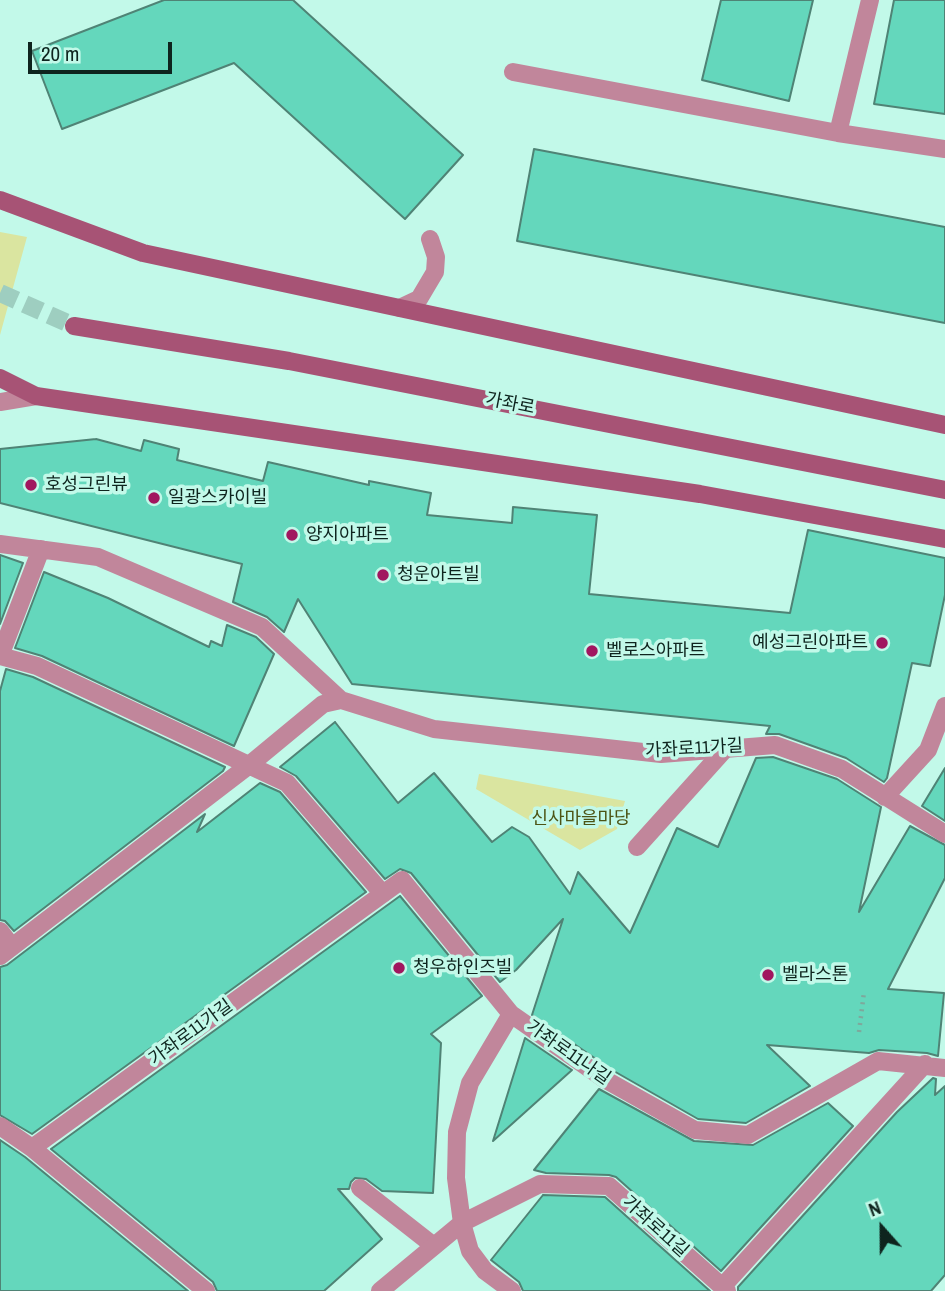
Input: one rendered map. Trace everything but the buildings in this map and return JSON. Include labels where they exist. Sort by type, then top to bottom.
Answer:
[{"type":"main road","points":[[3,202],[143,253],[945,425]]},
{"type":"main road","name":"가좌로","points":[[74,326],[289,360],[945,490]]},
{"type":"main road","points":[[0,379],[36,396],[701,494],[945,539]]},
{"type":"street","points":[[838,134],[870,0]]},
{"type":"street","points":[[513,72],[838,134],[945,149]]},
{"type":"street","points":[[400,308],[419,299],[435,272],[436,257],[429,239]]},
{"type":"street","points":[[0,402],[36,396]]},
{"type":"street","name":"가좌로11가길","points":[[0,544],[98,557],[262,627],[341,700],[434,730],[661,754],[775,745],[842,769],[945,834]]},
{"type":"street","points":[[41,549],[0,656],[37,666],[287,783],[383,894]]},
{"type":"street","points":[[0,931],[6,951],[248,766],[323,704],[341,700]]},
{"type":"street","points":[[885,797],[928,750],[945,706]]},
{"type":"street","points":[[637,847],[727,747]]},
{"type":"street","name":"가좌로11가길","points":[[32,1148],[402,880],[512,1014]]},
{"type":"street","name":"가좌로11나길","points":[[462,1223],[456,1178],[457,1132],[470,1083],[512,1014],[606,1080],[695,1130],[748,1135],[878,1061],[945,1068]]},
{"type":"street","points":[[724,1289],[925,1065]]},
{"type":"street","points":[[0,1126],[32,1148],[206,1291]]},
{"type":"street","name":"가좌로11길","points":[[462,1223],[540,1184],[609,1186],[724,1289]]},
{"type":"street","points":[[360,1188],[434,1246]]},
{"type":"street","points":[[380,1291],[462,1223],[470,1251],[485,1271],[512,1291]]},
{"type":"green space","points":[[0,232],[27,237],[0,335]]},
{"type":"green space","name":"신사마을마당","points":[[479,774],[625,801],[617,829],[580,850],[476,789]]},
{"type":"tunnel","points":[[0,293],[74,326]]},
{"type":"place","name":"호성그린뷰","points":[[31,485]]},
{"type":"place","name":"일광스카이빌","points":[[154,498]]},
{"type":"place","name":"양지아파트","points":[[292,535]]},
{"type":"place","name":"청운아트빌","points":[[383,575]]},
{"type":"place","name":"예성그린아파트","points":[[882,643]]},
{"type":"place","name":"벨로스아파트","points":[[592,651]]},
{"type":"place","name":"청우하인즈빌","points":[[399,968]]},
{"type":"place","name":"벨라스톤","points":[[768,975]]}]
